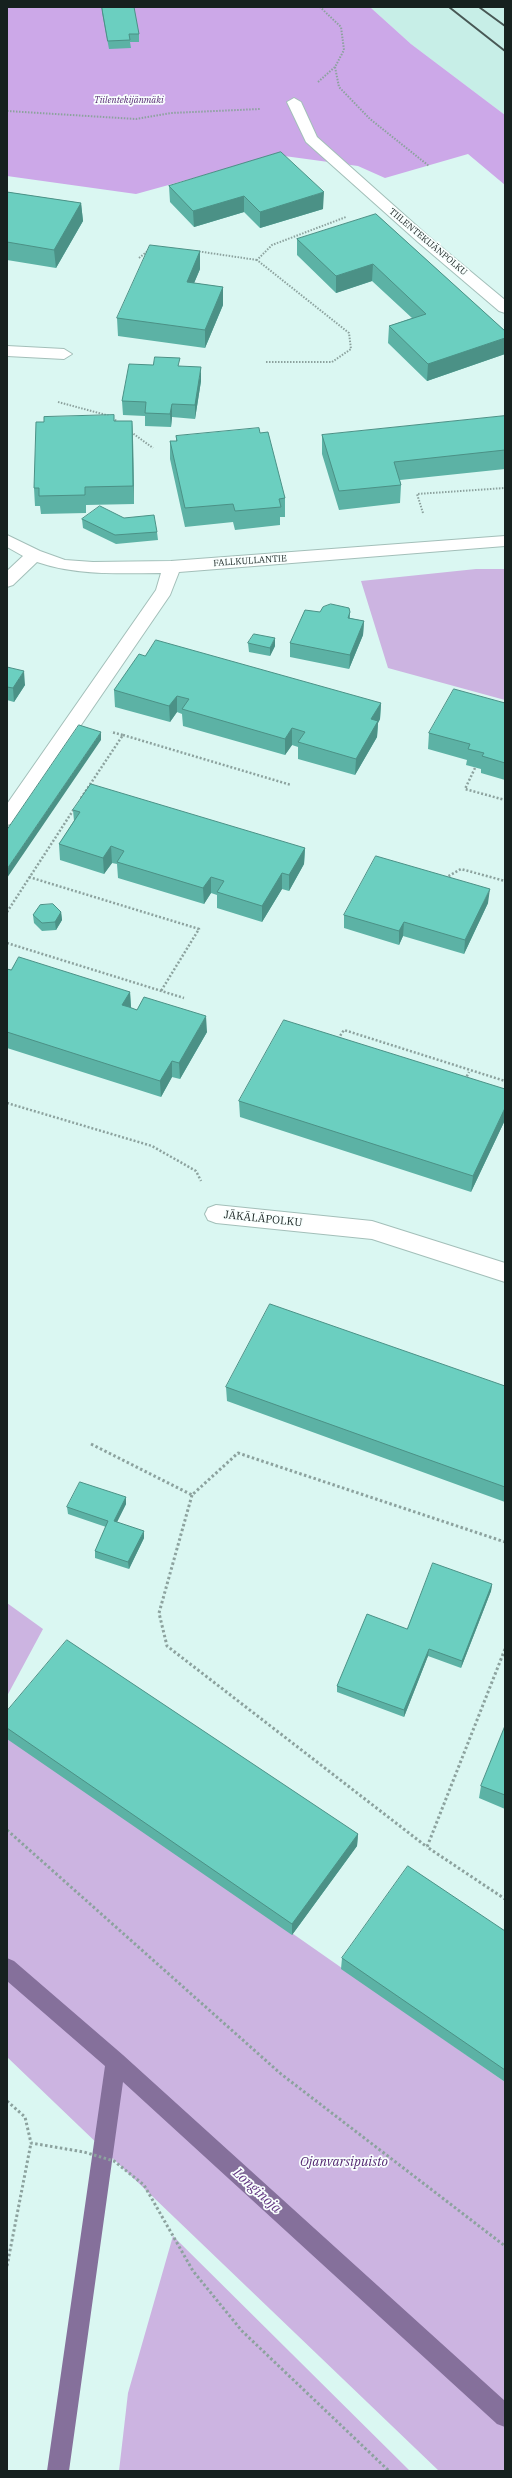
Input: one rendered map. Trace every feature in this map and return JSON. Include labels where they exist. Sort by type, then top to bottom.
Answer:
[{"type":"street","name":"TIILENTEKIJÄNPOLKU","points":[[294,102],[311,139],[382,203],[505,308]]},
{"type":"street","points":[[7,351],[64,354]]},
{"type":"street","name":"FALLKULLANTIE","points":[[7,540],[34,555],[63,565],[93,568],[172,567],[505,541]]},
{"type":"street","points":[[7,581],[34,555]]},
{"type":"street","points":[[7,818],[164,591],[169,580],[172,567]]},
{"type":"street","name":"JÄKÄLÄPOLKU","points":[[216,1214],[372,1230],[497,1269],[505,1273]]},
{"type":"path","points":[[294,102],[335,67],[344,50],[341,27],[320,7]]},
{"type":"path","points":[[335,67],[339,87],[370,119],[429,166]]},
{"type":"path","points":[[7,111],[136,119],[171,113],[266,109],[300,115]]},
{"type":"path","points":[[257,260],[272,245],[382,203]]},
{"type":"path","points":[[139,258],[155,246]]},
{"type":"path","points":[[194,251],[257,260],[309,303],[333,319],[349,333],[351,349],[332,362],[266,362]]},
{"type":"path","points":[[58,402],[110,416],[122,425]]},
{"type":"path","points":[[128,430],[153,448]]},
{"type":"path","points":[[433,547],[417,494],[504,486],[505,488]]},
{"type":"path","points":[[74,722],[291,785]]},
{"type":"path","points":[[80,800],[122,736]]},
{"type":"path","points":[[475,768],[465,789],[505,800]]},
{"type":"path","points":[[7,912],[76,806]]},
{"type":"path","points":[[442,879],[461,869],[505,881]]},
{"type":"path","points":[[30,877],[199,928],[161,991]]},
{"type":"path","points":[[7,943],[184,998]]},
{"type":"path","points":[[337,1040],[344,1030],[469,1072],[505,1081]]},
{"type":"path","points":[[463,1085],[469,1072]]},
{"type":"path","name":"JÄKÄLÄPOLKU","points":[[7,1102],[152,1146],[184,1162],[196,1171],[216,1214]]},
{"type":"path","points":[[91,1444],[192,1495]]},
{"type":"path","points":[[505,1542],[238,1454],[192,1495],[158,1613],[167,1646],[427,1847],[505,1899]]},
{"type":"path","points":[[427,1847],[505,1649]]},
{"type":"path","points":[[7,1830],[281,2074],[505,2246]]},
{"type":"path","points":[[7,2101],[25,2117],[31,2143],[7,2266]]},
{"type":"path","points":[[31,2143],[84,2152],[114,2161],[144,2185],[193,2271],[242,2331],[389,2471]]},
{"type":"shaded area","points":[[370,7],[505,7],[505,115],[411,44]]},
{"type":"green space","name":"Tiilentekijänmäki","points":[[7,7],[370,7],[411,44],[505,115],[505,185],[468,154],[385,178],[358,166],[277,155],[136,194],[7,176]]},
{"type":"green space","points":[[476,569],[505,569],[505,700],[388,668],[361,581]]},
{"type":"green space","points":[[7,1603],[43,1629],[7,1696]]},
{"type":"green space","name":"Ojanvarsipuisto","points":[[7,1734],[505,2082],[505,2471],[439,2471],[7,2057]]},
{"type":"green space","points":[[173,2236],[410,2471],[119,2471],[128,2393]]},
{"type":"building","points":[[102,7],[134,7],[139,34],[129,34],[130,40],[108,41]]},
{"type":"building","points":[[281,152],[324,192],[260,212],[244,196],[193,211],[169,186]]},
{"type":"building","points":[[7,192],[81,203],[54,250],[7,242]]},
{"type":"building","points":[[376,214],[505,331],[505,338],[428,364],[389,326],[426,314],[373,264],[336,276],[297,239]]},
{"type":"building","points":[[150,245],[200,251],[187,282],[223,287],[205,330],[117,318]]},
{"type":"building","points":[[155,357],[180,358],[178,366],[201,367],[195,405],[172,404],[170,414],[145,413],[146,402],[122,401],[129,364],[153,365]]},
{"type":"building","points":[[114,415],[114,421],[132,421],[133,486],[85,487],[85,495],[39,496],[39,488],[34,488],[36,422],[44,422],[44,417]]},
{"type":"building","points":[[505,416],[505,450],[394,462],[401,485],[339,491],[322,435]]},
{"type":"building","points":[[259,428],[260,433],[268,432],[285,498],[279,499],[281,507],[235,511],[233,504],[185,508],[170,441],[177,441],[176,436]]},
{"type":"building","points":[[100,506],[124,518],[154,515],[157,532],[115,535],[82,519]]},
{"type":"building","points":[[331,604],[349,608],[350,612],[348,618],[364,621],[350,655],[290,643],[305,610],[320,612],[323,607]]},
{"type":"building","points":[[254,634],[275,638],[270,648],[248,643]]},
{"type":"building","points":[[156,640],[381,703],[371,719],[378,721],[356,759],[298,742],[305,732],[292,728],[285,739],[182,709],[189,699],[177,696],[169,706],[114,690],[139,654],[145,656]]},
{"type":"building","points":[[7,667],[24,671],[13,688],[7,687]]},
{"type":"building","points":[[454,689],[505,703],[505,763],[482,756],[484,753],[468,749],[470,744],[429,733]]},
{"type":"building","points":[[79,725],[101,732],[7,869],[7,830]]},
{"type":"building","points":[[91,784],[305,848],[289,875],[282,873],[262,906],[217,892],[224,881],[211,877],[203,888],[117,862],[124,851],[111,846],[103,858],[59,844],[80,812],[73,810]]},
{"type":"building","points":[[376,856],[490,889],[465,940],[404,922],[399,931],[344,915]]},
{"type":"building","points":[[53,904],[61,912],[55,922],[42,923],[33,915],[40,905]]},
{"type":"building","points":[[19,957],[130,992],[122,1005],[137,1010],[144,997],[206,1016],[179,1063],[172,1061],[160,1081],[7,1032],[7,969],[11,970]]},
{"type":"building","points":[[284,1020],[505,1089],[505,1108],[473,1176],[239,1101]]},
{"type":"building","points":[[270,1304],[505,1386],[505,1487],[226,1387]]},
{"type":"building","points":[[80,1482],[126,1497],[114,1521],[144,1531],[128,1562],[95,1551],[108,1521],[67,1507]]},
{"type":"building","points":[[433,1563],[492,1584],[462,1661],[429,1649],[404,1710],[337,1686],[367,1614],[407,1629]]},
{"type":"building","points":[[67,1640],[358,1834],[292,1924],[7,1728],[7,1711]]},
{"type":"building","points":[[505,1726],[505,1795],[481,1786]]},
{"type":"building","points":[[408,1866],[505,1931],[505,2070],[342,1958]]},
{"type":"waterway","name":"Longinoja","points":[[7,1968],[116,2062]]},
{"type":"waterway","points":[[58,2471],[116,2062]]},
{"type":"waterway","name":"Longinoja","points":[[116,2062],[505,2416]]},
{"type":"railway","points":[[449,7],[505,51]]},
{"type":"railway","points":[[479,7],[505,26]]}]
